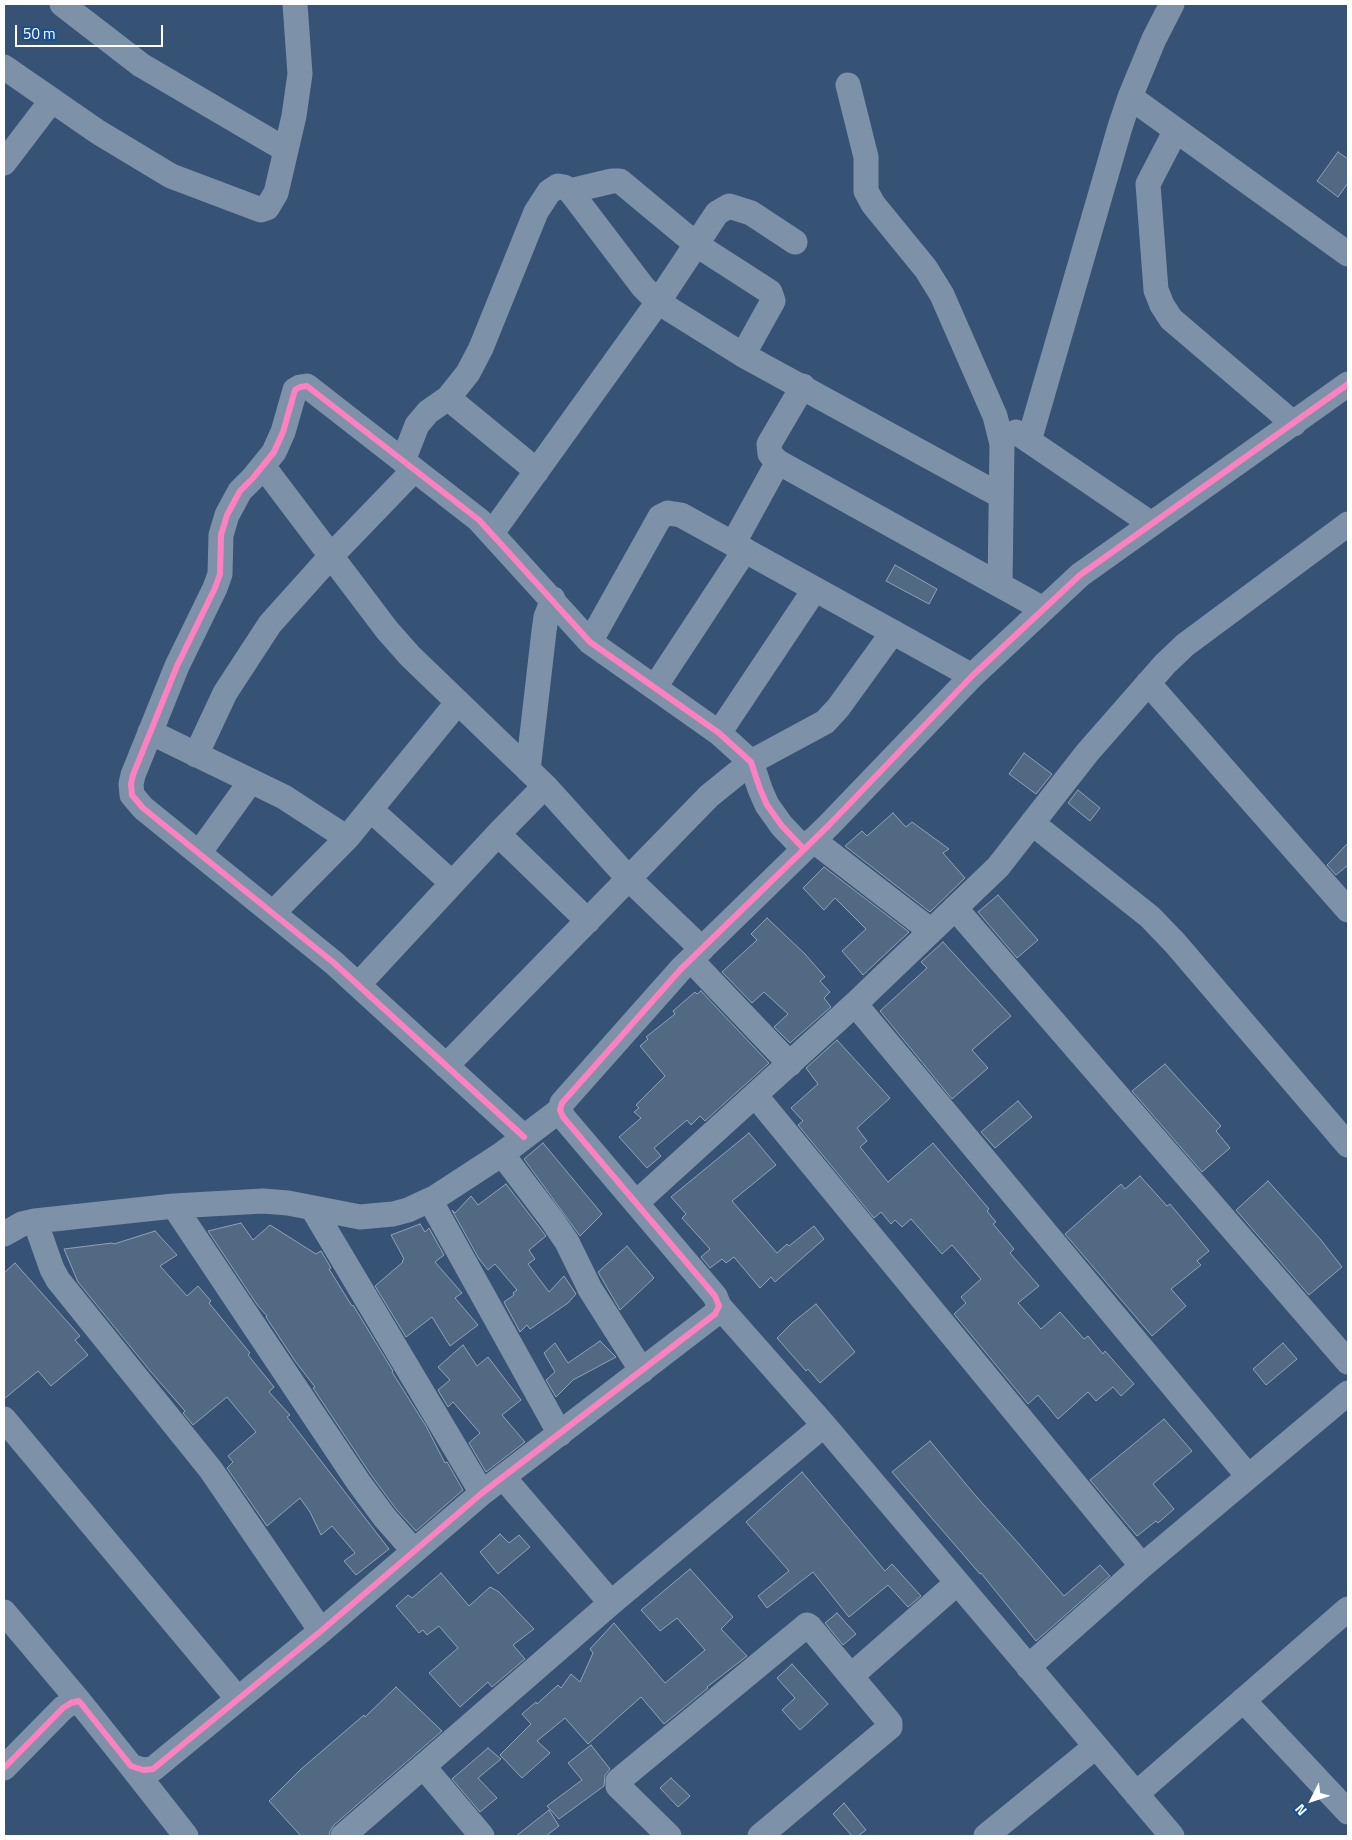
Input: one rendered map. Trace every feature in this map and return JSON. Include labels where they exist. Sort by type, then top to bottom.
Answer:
[{"type":"street","points":[[62,4],[141,65],[286,150]]},
{"type":"street","points":[[4,67],[98,132],[171,176],[261,210],[267,208],[276,193],[294,116],[300,74],[295,4]]},
{"type":"street","points":[[1028,441],[1130,97],[1154,39],[1172,4]]},
{"type":"street","points":[[848,85],[866,157],[866,192],[872,204],[926,269],[942,295],[995,416],[1002,444],[1000,585]]},
{"type":"street","points":[[1130,97],[1348,254]]},
{"type":"street","points":[[7,151],[52,100]]},
{"type":"street","points":[[1176,130],[1148,184],[1156,290],[1162,306],[1171,319],[1294,424]]},
{"type":"street","points":[[570,191],[612,180],[620,181],[698,245],[770,292],[773,296],[773,301],[743,355]]},
{"type":"street","points":[[196,754],[225,693],[270,624],[408,465],[417,425],[428,412],[448,398],[468,373],[481,348],[536,212],[542,200],[558,186],[570,191],[643,287],[658,302],[743,355],[803,386],[1001,496]]},
{"type":"street","points":[[492,533],[658,302],[698,245],[717,213],[729,206],[751,214],[794,242]]},
{"type":"street","points":[[4,1234],[22,1224],[35,1221],[174,1206],[263,1201],[288,1203],[360,1217],[400,1212],[430,1200],[502,1154],[560,1110],[562,1103],[696,954],[809,845],[972,676],[1080,574],[1348,384]]},
{"type":"street","points":[[524,1137],[334,963],[143,808],[132,795],[131,784],[133,775],[176,666],[218,581],[222,557],[221,535],[227,515],[240,491],[274,452],[284,432],[295,390],[300,387],[307,386],[479,520],[553,599],[590,642],[719,733],[751,762],[767,805],[782,826],[931,931]]},
{"type":"street","points":[[803,386],[769,444],[770,454],[778,462],[1043,608]]},
{"type":"street","points":[[448,398],[536,471]]},
{"type":"street","points":[[995,416],[1028,441],[1150,523]]},
{"type":"street","points":[[655,687],[739,547],[778,462]]},
{"type":"street","points":[[263,466],[387,630],[410,656],[536,778],[696,954],[790,1064]]},
{"type":"street","points":[[590,642],[660,517],[668,513],[681,515],[972,676]]},
{"type":"street","points":[[636,1203],[855,1004],[998,867],[1087,753],[1165,664],[1185,646],[1348,524]]},
{"type":"street","points":[[719,733],[815,589]]},
{"type":"street","points":[[358,985],[498,834],[536,778],[544,631],[546,617],[553,599]]},
{"type":"street","points":[[446,1066],[709,796],[751,762],[825,722],[838,708],[893,632]]},
{"type":"street","points":[[1148,683],[1348,910]]},
{"type":"street","points":[[274,913],[347,838],[458,702]]},
{"type":"street","points":[[150,732],[284,797],[347,838]]},
{"type":"street","points":[[199,853],[251,781]]},
{"type":"street","points":[[371,810],[452,883]]},
{"type":"street","points":[[1032,823],[1150,917],[1175,943],[1348,1145]]},
{"type":"street","points":[[498,834],[588,921]]},
{"type":"street","points":[[955,908],[1348,1362]]},
{"type":"street","points":[[855,1004],[1248,1476]]},
{"type":"street","points":[[755,1095],[1142,1566]]},
{"type":"street","points":[[560,1110],[563,1116],[715,1296],[719,1306],[824,1425],[1172,1836]]},
{"type":"street","points":[[502,1154],[567,1242],[590,1289],[642,1371]]},
{"type":"street","points":[[430,1200],[560,1434]]},
{"type":"street","points":[[174,1206],[359,1483],[385,1518],[414,1551]]},
{"type":"street","points":[[313,1209],[482,1493]]},
{"type":"street","points":[[35,1221],[52,1269],[58,1280],[211,1470],[321,1631]]},
{"type":"street","points":[[131,1766],[143,1770],[153,1769],[321,1631],[482,1493],[715,1314],[719,1306]]},
{"type":"street","points":[[1028,1667],[1142,1566],[1348,1393]]},
{"type":"street","points":[[4,1419],[238,1699]]},
{"type":"street","points":[[343,1836],[611,1603],[824,1425]]},
{"type":"street","points":[[503,1477],[611,1603]]},
{"type":"street","points":[[851,1676],[957,1582]]},
{"type":"street","points":[[4,1612],[79,1701],[186,1836]]},
{"type":"street","points":[[1136,1794],[1243,1700],[1344,1621]]},
{"type":"street","points":[[669,1836],[618,1786],[618,1781],[807,1625],[810,1626],[890,1723],[890,1727],[760,1836]]},
{"type":"street","points":[[1243,1700],[1348,1812]]},
{"type":"street","points":[[4,1768],[63,1708],[79,1701]]},
{"type":"street","points":[[986,1836],[1095,1747]]},
{"type":"street","points":[[423,1766],[482,1836]]},
{"type":"building","points":[[1338,152],[1348,159],[1348,183],[1338,197],[1317,181]]},
{"type":"building","points":[[895,565],[937,589],[929,604],[886,581]]},
{"type":"building","points":[[1024,753],[1052,774],[1036,794],[1009,774]]},
{"type":"building","points":[[1078,790],[1100,808],[1090,821],[1068,803]]},
{"type":"building","points":[[893,813],[906,827],[912,822],[949,849],[943,853],[965,878],[930,912],[845,846],[862,831],[867,836]]},
{"type":"building","points":[[1348,843],[1348,865],[1336,875],[1327,865]]},
{"type":"building","points":[[824,867],[909,932],[863,975],[842,951],[866,929],[835,898],[824,910],[803,888]]},
{"type":"building","points":[[998,895],[1038,940],[1017,958],[978,912]]},
{"type":"building","points":[[767,918],[805,954],[825,977],[820,981],[830,992],[824,998],[831,1007],[790,1043],[774,1027],[788,1014],[764,992],[752,1003],[722,972],[757,940],[751,934]]},
{"type":"building","points":[[943,942],[1011,1016],[972,1050],[988,1068],[952,1099],[880,1011],[927,968],[921,962]]},
{"type":"building","points":[[701,991],[769,1063],[705,1121],[700,1116],[691,1125],[687,1120],[654,1148],[661,1156],[647,1168],[619,1137],[641,1118],[634,1112],[639,1108],[636,1105],[665,1076],[640,1046],[648,1039],[646,1037],[675,1014],[673,1011],[695,992],[697,994]]},
{"type":"building","points":[[837,1040],[890,1098],[857,1128],[867,1141],[860,1147],[888,1182],[933,1143],[989,1209],[987,1211],[996,1222],[993,1224],[1014,1249],[1010,1253],[1039,1286],[1018,1303],[1041,1329],[1060,1312],[1084,1339],[1088,1336],[1103,1354],[1105,1351],[1134,1384],[1121,1396],[1113,1387],[1096,1401],[1088,1392],[1058,1419],[1038,1395],[1028,1404],[954,1314],[966,1303],[961,1297],[981,1279],[952,1245],[942,1254],[911,1219],[902,1227],[895,1220],[891,1224],[881,1212],[874,1218],[798,1125],[803,1121],[791,1108],[818,1084],[806,1068]]},
{"type":"building","points":[[1165,1064],[1221,1126],[1216,1131],[1230,1148],[1202,1172],[1132,1091]]},
{"type":"building","points":[[1018,1101],[1032,1117],[995,1148],[981,1132]]},
{"type":"building","points":[[749,1133],[776,1165],[732,1201],[777,1253],[814,1226],[824,1239],[775,1282],[771,1277],[760,1288],[734,1257],[726,1263],[722,1259],[710,1268],[701,1257],[710,1249],[682,1218],[686,1214],[671,1197]]},
{"type":"building","points":[[543,1143],[602,1214],[580,1236],[524,1159]]},
{"type":"building","points":[[1140,1176],[1167,1206],[1170,1204],[1209,1251],[1197,1261],[1201,1265],[1171,1289],[1186,1306],[1152,1336],[1065,1234],[1121,1184],[1125,1189]]},
{"type":"building","points":[[1268,1181],[1321,1240],[1342,1267],[1309,1295],[1236,1210]]},
{"type":"building","points":[[506,1184],[546,1236],[529,1250],[535,1259],[528,1264],[549,1292],[564,1276],[576,1294],[568,1303],[530,1329],[527,1325],[520,1332],[504,1302],[514,1295],[513,1293],[517,1290],[495,1264],[488,1270],[479,1259],[452,1210],[455,1213],[471,1196],[478,1205]]},
{"type":"building","points":[[241,1223],[253,1240],[270,1225],[316,1254],[321,1251],[331,1268],[329,1269],[353,1305],[426,1426],[445,1463],[447,1462],[463,1490],[416,1531],[396,1509],[371,1475],[313,1388],[315,1387],[295,1361],[267,1316],[258,1306],[208,1231]]},
{"type":"building","points":[[420,1224],[425,1232],[429,1228],[444,1255],[435,1262],[462,1293],[455,1298],[478,1325],[450,1346],[432,1317],[406,1337],[375,1286],[403,1262],[404,1259],[391,1235]]},
{"type":"building","points":[[155,1231],[177,1255],[160,1266],[187,1296],[198,1286],[211,1301],[209,1303],[250,1353],[248,1355],[274,1387],[269,1392],[290,1415],[287,1417],[389,1549],[356,1575],[344,1561],[355,1553],[332,1526],[321,1535],[310,1512],[300,1498],[267,1526],[227,1468],[233,1462],[228,1456],[256,1432],[227,1397],[193,1425],[183,1413],[185,1411],[78,1282],[64,1249],[114,1244]]},
{"type":"building","points":[[627,1246],[654,1278],[620,1310],[598,1272]]},
{"type":"building","points":[[15,1263],[80,1336],[75,1340],[88,1355],[51,1386],[38,1371],[4,1399],[4,1273]]},
{"type":"building","points":[[816,1304],[855,1352],[820,1383],[808,1369],[806,1371],[777,1338]]},
{"type":"building","points":[[600,1341],[616,1357],[573,1380],[556,1397],[546,1380],[555,1372],[544,1353],[555,1343],[568,1363]]},
{"type":"building","points":[[1283,1343],[1297,1359],[1266,1385],[1253,1369]]},
{"type":"building","points":[[463,1345],[477,1366],[488,1357],[521,1400],[502,1415],[525,1442],[486,1472],[469,1443],[480,1433],[453,1402],[448,1407],[438,1390],[450,1380],[438,1367]]},
{"type":"building","points":[[1164,1419],[1192,1451],[1153,1484],[1174,1509],[1158,1523],[1156,1521],[1137,1536],[1090,1480]]},
{"type":"building","points":[[930,1441],[1064,1596],[1100,1565],[1110,1576],[1036,1641],[981,1573],[892,1472]]},
{"type":"building","points":[[802,1472],[885,1571],[892,1564],[921,1596],[908,1607],[888,1585],[849,1617],[813,1572],[767,1608],[758,1596],[789,1571],[746,1522]]},
{"type":"building","points":[[500,1534],[509,1543],[519,1535],[530,1547],[498,1574],[480,1552]]},
{"type":"building","points":[[690,1569],[733,1617],[721,1629],[747,1656],[664,1724],[641,1697],[588,1744],[565,1718],[537,1741],[550,1753],[522,1778],[500,1755],[531,1724],[522,1714],[536,1702],[537,1704],[558,1685],[561,1688],[571,1674],[580,1682],[593,1653],[590,1649],[614,1623],[665,1683],[705,1650],[677,1618],[660,1631],[641,1610]]},
{"type":"building","points":[[441,1573],[469,1606],[490,1587],[499,1592],[534,1629],[513,1645],[525,1659],[492,1687],[488,1682],[460,1707],[429,1673],[458,1648],[439,1626],[427,1635],[423,1630],[419,1633],[396,1606],[408,1595],[412,1598]]},
{"type":"building","points":[[837,1613],[856,1634],[843,1645],[825,1623]]},
{"type":"building","points":[[792,1664],[828,1704],[800,1730],[782,1710],[795,1698],[777,1678]]},
{"type":"building","points":[[396,1687],[442,1731],[334,1825],[329,1836],[301,1836],[269,1801],[300,1770],[364,1715],[365,1717]]},
{"type":"building","points":[[591,1745],[610,1769],[605,1775],[604,1786],[559,1819],[547,1806],[582,1780],[568,1763]]},
{"type":"building","points":[[488,1748],[501,1759],[478,1778],[497,1798],[480,1812],[452,1779]]},
{"type":"building","points":[[671,1778],[690,1796],[678,1807],[660,1788]]},
{"type":"building","points":[[844,1803],[866,1830],[858,1836],[852,1836],[833,1814]]},
{"type":"building","points":[[549,1810],[559,1826],[546,1836],[516,1836]]},
{"type":"cycle path","points":[[4,1768],[63,1708],[79,1701],[131,1766],[143,1770],[153,1769],[321,1631],[482,1493],[715,1314],[719,1306],[715,1296],[563,1117],[560,1110],[562,1103],[681,969],[829,825],[972,676],[1080,575],[1348,384]]},
{"type":"cycle path","points":[[524,1137],[334,963],[143,808],[132,795],[131,784],[133,775],[177,666],[220,574],[221,535],[227,515],[240,491],[274,452],[283,432],[295,390],[307,386],[479,520],[590,642],[719,733],[751,762],[767,805],[782,826],[804,849]]}]
